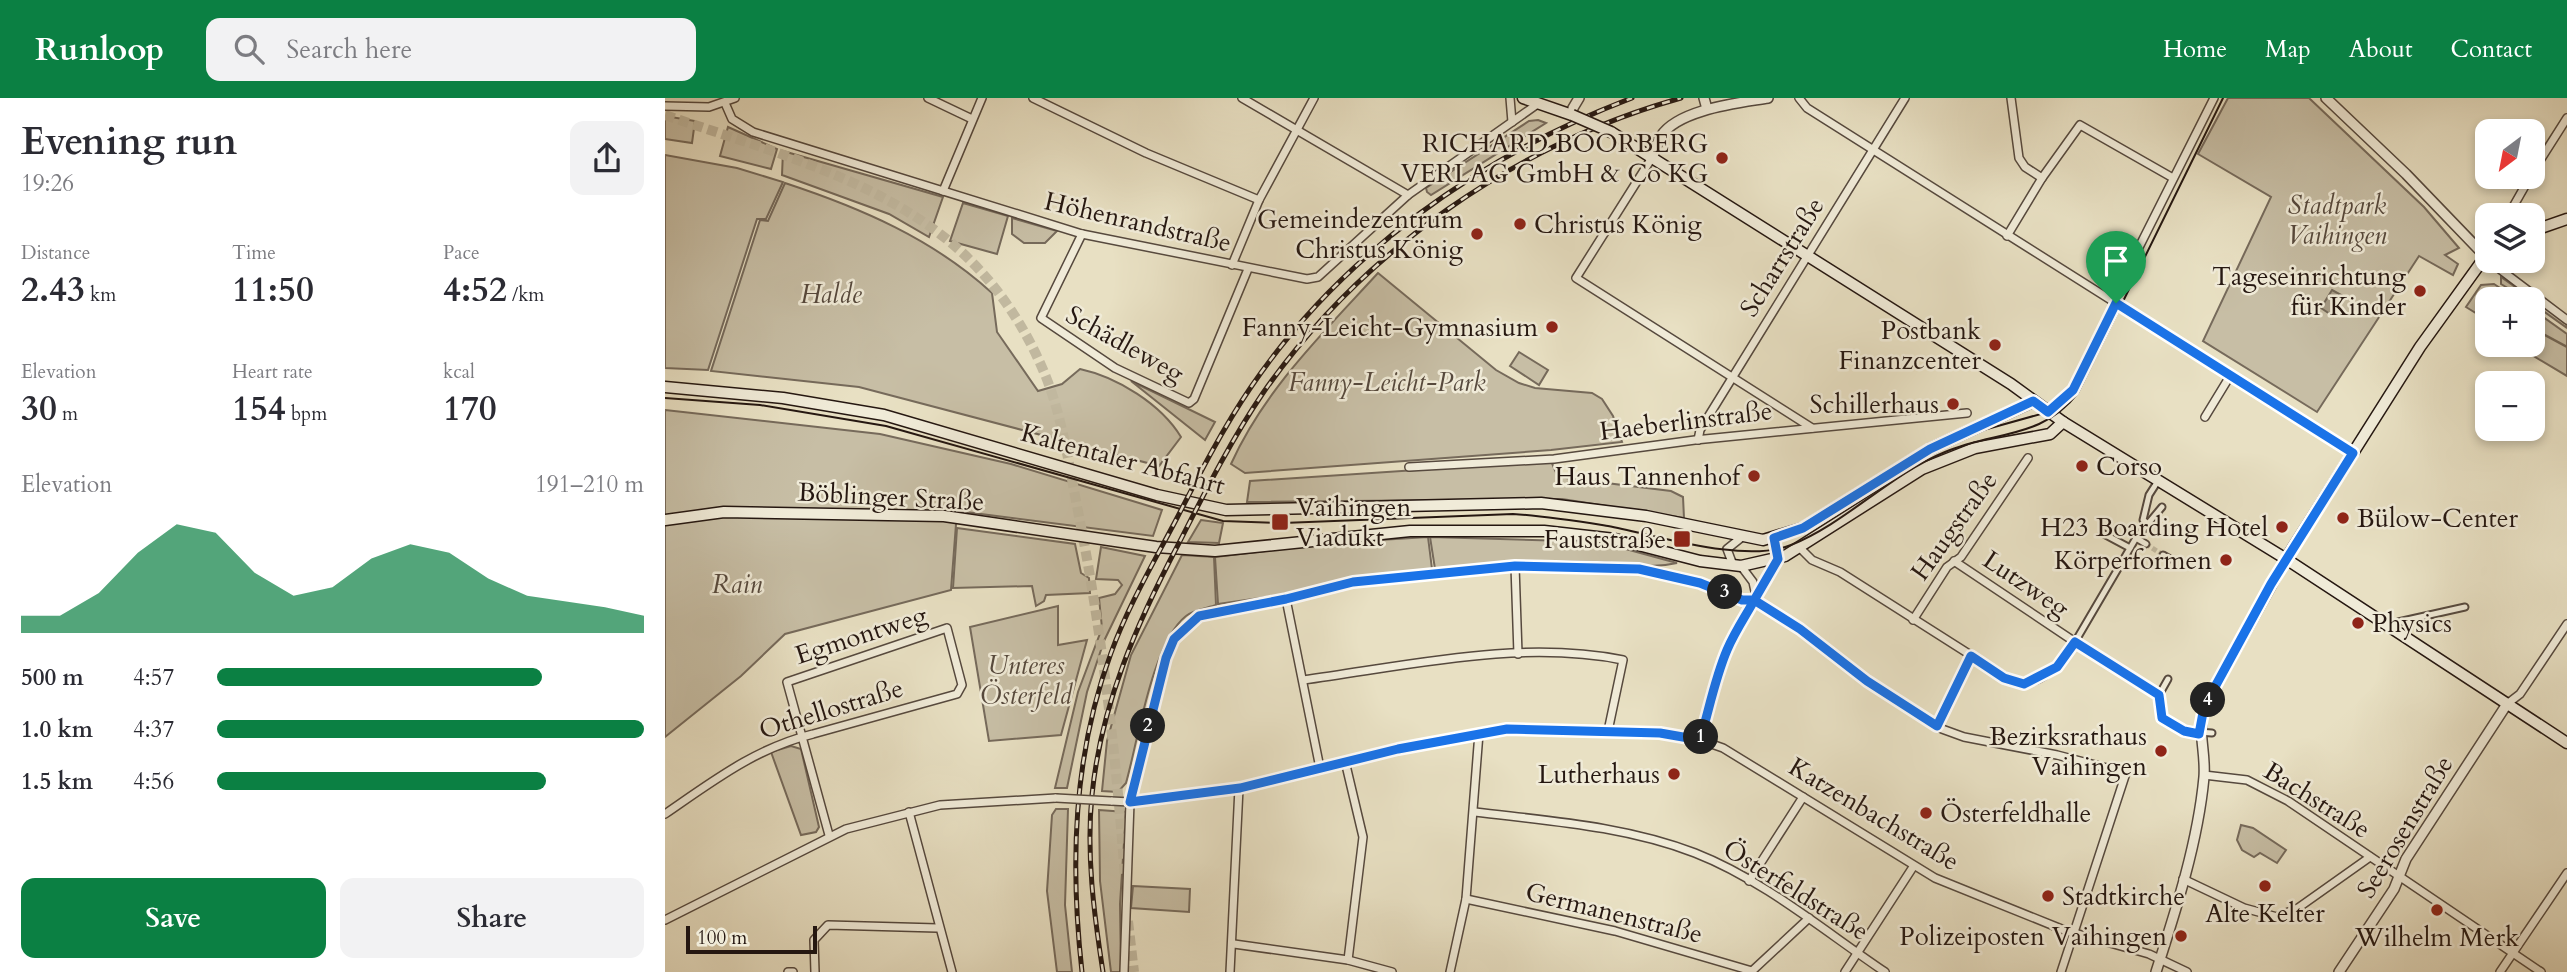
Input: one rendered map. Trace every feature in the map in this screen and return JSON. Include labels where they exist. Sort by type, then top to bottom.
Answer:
[{"type":"main road","points":[[1523,98],[1544,101],[1634,143],[2063,422],[2286,559],[2567,743]]},
{"type":"main road","points":[[2545,227],[2567,219]]},
{"type":"main road","points":[[2286,559],[2420,347],[2475,273]]},
{"type":"main road","name":"Kaltentaler Abfahrt","points":[[665,387],[783,398],[893,417],[1157,495],[1226,510],[1541,503],[1646,516],[1742,537],[1774,538]]},
{"type":"main road","points":[[1774,538],[1803,528],[1930,449],[2033,401]]},
{"type":"main road","name":"Böblinger Straße","points":[[665,520],[724,512],[944,516],[1156,547],[1229,550],[1345,535],[1410,531],[1544,531],[1615,539],[1700,561],[1737,566],[1778,559],[1800,548],[1922,469],[1975,449],[2042,437],[2056,430],[2063,422]]},
{"type":"street","points":[[665,106],[692,108],[725,103],[735,98]]},
{"type":"street","points":[[928,98],[972,119]]},
{"type":"street","points":[[943,191],[982,98]]},
{"type":"street","points":[[1033,98],[1146,153],[1259,200]]},
{"type":"street","points":[[1242,98],[1294,131],[1408,195]]},
{"type":"street","points":[[1232,265],[1259,200],[1314,98]]},
{"type":"street","points":[[1510,98],[1512,122]]},
{"type":"street","points":[[1768,98],[1705,103],[1667,130],[1576,278],[1813,428]]},
{"type":"street","points":[[1800,98],[1807,108],[1873,151],[2353,453]]},
{"type":"street","name":"Scharrstraße","points":[[1698,440],[1700,430],[1905,98]]},
{"type":"street","points":[[2011,98],[2019,158],[2025,167],[2042,178]]},
{"type":"street","points":[[2048,412],[2073,390],[2173,178],[2214,98]]},
{"type":"street","points":[[2326,98],[2475,245]]},
{"type":"street","points":[[1573,115],[1577,100]]},
{"type":"street","name":"Höhenrandstraße","points":[[725,103],[732,119],[753,132],[1082,234],[1307,279],[1318,277],[1408,195],[1544,101]]},
{"type":"street","points":[[2545,153],[2567,118]]},
{"type":"street","points":[[2007,236],[2076,127],[2084,125],[2173,178]]},
{"type":"street","name":"Schädleweg","points":[[1082,234],[1041,318],[1115,368],[1189,403],[1194,399],[1248,269]]},
{"type":"street","points":[[2507,273],[2567,320]]},
{"type":"street","points":[[2205,417],[2230,376]]},
{"type":"street","name":"Haeberlinstraße","points":[[1409,467],[1555,459],[1698,440],[1967,414]]},
{"type":"street","name":"Haugstraße","points":[[1913,620],[1947,567],[1961,557],[2028,458]]},
{"type":"street","points":[[2159,480],[2149,495],[2143,520],[2151,524],[2162,507]]},
{"type":"street","points":[[1800,548],[1812,561],[1840,572],[2004,678],[2024,684],[2057,667],[2075,642],[2146,522]]},
{"type":"street","points":[[2102,533],[2130,548]]},
{"type":"street","points":[[1742,537],[1727,549],[1737,566],[1753,582],[1755,598]]},
{"type":"street","points":[[1700,740],[1727,650],[1778,559],[1774,538]]},
{"type":"street","points":[[2136,538],[2146,544]]},
{"type":"street","points":[[2163,555],[2170,559]]},
{"type":"street","points":[[2155,972],[2183,879],[2204,775],[2199,734],[2204,707],[2240,650],[2286,559]]},
{"type":"street","name":"Lutzweg","points":[[1954,561],[2075,642]]},
{"type":"street","points":[[1515,566],[1518,654]]},
{"type":"street","points":[[1124,972],[1130,802],[1157,687],[1174,639],[1199,616],[1286,599],[1353,582],[1515,566],[1639,569],[1700,583],[1742,600],[1755,598],[1878,688],[1937,726],[1964,737],[2057,755],[2126,774],[2060,972]]},
{"type":"street","points":[[1286,599],[1321,768]]},
{"type":"street","points":[[2393,630],[2398,622],[2465,607]]},
{"type":"street","points":[[2507,704],[2520,694],[2567,624]]},
{"type":"street","name":"Egmontweg","points":[[803,736],[787,681],[947,628]]},
{"type":"street","name":"Othellostraße","points":[[665,814],[758,752],[803,736],[957,694],[962,685],[947,628]]},
{"type":"street","points":[[2075,642],[2159,695]]},
{"type":"street","points":[[1303,680],[1474,657],[1518,654],[1602,656],[1623,660],[1608,731]]},
{"type":"street","points":[[1937,726],[1971,656]]},
{"type":"street","points":[[2168,679],[2159,695],[2162,718],[2184,731],[2212,733]]},
{"type":"street","name":"Seerosenstraße","points":[[2339,972],[2399,877],[2406,859],[2507,704]]},
{"type":"street","name":"Katzenbachstraße","points":[[665,920],[829,835],[909,812],[978,801],[1056,798],[1130,802],[1240,788],[1345,761],[1479,733],[1507,729],[1608,731],[1700,740],[1723,748],[1913,867],[2000,906],[2160,959],[2187,972]]},
{"type":"street","points":[[1450,972],[1466,898],[1475,812],[1479,733]]},
{"type":"street","points":[[803,736],[829,835]]},
{"type":"street","points":[[1345,761],[1363,838],[1348,960]]},
{"type":"street","name":"Bachstraße","points":[[2204,775],[2247,780],[2296,806],[2541,972]]},
{"type":"street","points":[[1230,972],[1234,944],[1240,788]]},
{"type":"street","points":[[1749,881],[1803,797]]},
{"type":"street","points":[[909,812],[937,929],[952,972]]},
{"type":"street","name":"Österfeldstraße","points":[[1475,812],[1640,835],[1696,854],[1749,881],[1809,918],[1885,972]]},
{"type":"street","points":[[2183,879],[2264,916],[2286,915],[2370,857]]},
{"type":"street","points":[[1845,972],[1913,867]]},
{"type":"street","points":[[2500,972],[2567,873]]},
{"type":"street","name":"Germanenstraße","points":[[1466,898],[1615,931],[1752,972]]},
{"type":"street","points":[[1752,972],[1809,918]]},
{"type":"street","points":[[815,972],[814,940],[828,925],[937,929]]},
{"type":"street","points":[[1234,944],[1348,960],[1392,972]]},
{"type":"street","points":[[787,972],[793,972]]},
{"type":"green space","name":"Stadtpark Vaihingen","points":[[2228,98],[2309,98],[2424,207],[2459,248],[2445,255],[2458,264],[2453,275],[2419,256],[2317,412],[2203,341],[2271,197],[2198,154]]},
{"type":"green space","points":[[665,116],[695,121],[692,143],[665,139]]},
{"type":"green space","points":[[1529,121],[1546,123],[1431,195],[1427,192],[1426,188]]},
{"type":"green space","points":[[728,127],[777,149],[771,169],[720,156]]},
{"type":"green space","points":[[783,151],[943,197],[929,237],[889,214],[782,175]]},
{"type":"green space","points":[[665,155],[737,168],[783,182],[766,219],[757,219],[708,370],[665,368]]},
{"type":"green space","name":"Halde","points":[[785,183],[841,203],[895,227],[921,241],[969,274],[992,293],[997,332],[1038,391],[1062,384],[1080,369],[1094,373],[1123,385],[1150,403],[1181,437],[1159,466],[859,387],[711,371],[760,220],[768,221]]},
{"type":"green space","points":[[963,203],[1008,216],[997,254],[950,241]]},
{"type":"green space","points":[[1012,218],[1057,231],[1045,243],[1024,243],[1012,234]]},
{"type":"green space","name":"Fanny-Leicht-Park","points":[[1378,273],[1496,370],[1519,383],[1535,388],[1592,393],[1602,399],[1613,416],[1622,442],[1551,450],[1245,473],[1231,464],[1278,386]]},
{"type":"green space","points":[[2501,277],[2515,287],[2506,287],[2501,284]]},
{"type":"green space","points":[[2494,284],[2499,287],[2480,287]]},
{"type":"green space","points":[[2475,294],[2475,313],[2466,307]]},
{"type":"green space","points":[[2545,308],[2566,323],[2567,328],[2545,312]]},
{"type":"green space","points":[[2545,318],[2567,334],[2567,376],[2535,357],[2545,357]]},
{"type":"green space","points":[[1519,352],[1548,370],[1539,385],[1510,366]]},
{"type":"green space","points":[[1131,381],[1215,422],[1205,440]]},
{"type":"green space","name":"Rain","points":[[665,410],[880,434],[1011,464],[1162,510],[1153,536],[957,511],[951,590],[785,634],[741,676],[665,737]]},
{"type":"green space","points":[[1551,461],[1558,477],[1671,491],[1683,497],[1684,518],[1562,499],[1247,502],[1250,481]]},
{"type":"green space","points":[[1201,520],[1223,523],[1219,543],[1188,542]]},
{"type":"green space","points":[[957,528],[1075,544],[1081,573],[1089,578],[1090,593],[1046,595],[1044,601],[1036,606],[1032,586],[953,588]]},
{"type":"green space","points":[[1428,537],[1432,569],[1354,578],[1288,594],[1218,604],[1215,557],[1331,543]]},
{"type":"green space","points":[[1430,537],[1600,542],[1677,563],[1646,566],[1597,562],[1536,562],[1435,569]]},
{"type":"green space","points":[[1101,547],[1145,556],[1104,641],[1087,692],[1067,788],[1055,788],[1078,692],[1102,628],[1099,598],[1115,594],[1122,585],[1118,580],[1096,579]]},
{"type":"green space","points":[[1182,555],[1214,557],[1216,605],[1189,614],[1174,629],[1155,670],[1126,783],[1118,792],[1102,791],[1107,741],[1131,655]]},
{"type":"green space","name":"Unteres Österfeld","points":[[1058,606],[1058,645],[1087,640],[1061,735],[989,741],[970,627]]},
{"type":"green space","points":[[791,746],[801,749],[819,827],[816,832],[801,835],[771,752]]},
{"type":"green space","points":[[1056,809],[1068,809],[1065,905],[1072,972],[1057,972],[1047,891],[1052,815]]},
{"type":"green space","points":[[1099,810],[1126,812],[1120,904],[1121,972],[1111,972],[1100,881]]},
{"type":"green space","points":[[2241,825],[2253,828],[2286,850],[2277,863],[2260,853],[2254,857],[2242,850],[2237,840]]},
{"type":"green space","points":[[1133,886],[1190,889],[1189,912],[1131,908]]},
{"type":"shaded area","points":[[2332,290],[2345,297],[2333,316],[2321,308]]},
{"type":"waterway","points":[[2545,335],[2567,347]]},
{"type":"tunnel","points":[[665,115],[808,164],[843,178],[910,213],[940,234],[974,264],[1003,298],[1015,317],[1037,357],[1057,410],[1087,556],[1113,740],[1125,878]]},
{"type":"tunnel","points":[[2146,544],[2163,555]]},
{"type":"tunnel","points":[[1128,921],[1134,972]]},
{"type":"tram line","points":[[665,398],[760,405],[886,426],[1223,521],[1283,523],[1513,514],[1608,526],[1726,550],[1772,550],[1811,536],[1905,473],[1945,452],[2017,432],[2049,419],[2064,408],[2078,393],[2223,98]]},
{"type":"tram line","points":[[1980,431],[2048,412],[2059,405]]},
{"type":"railway","points":[[1082,972],[1076,891],[1078,811],[1082,771],[1098,692],[1133,601],[1221,435],[1251,387],[1287,338],[1328,293],[1372,252],[1419,214],[1522,148],[1576,121],[1632,98]]},
{"type":"railway","points":[[1103,972],[1090,862],[1092,795],[1103,728],[1123,665],[1149,603],[1219,466],[1263,393],[1302,342],[1346,294],[1395,250],[1447,210],[1502,174],[1560,144],[1620,118],[1681,98]]},
{"type":"place","name":"RICHARD BOORBERG VERLAG GmbH & Co KG","points":[[1722,158]]},
{"type":"place","name":"Christus König","points":[[1520,224]]},
{"type":"place","name":"Gemeindezentrum Christus König","points":[[1477,234]]},
{"type":"place","name":"Tageseinrichtung für Kinder","points":[[2420,291]]},
{"type":"place","name":"Fanny-Leicht-Gymnasium","points":[[1552,327]]},
{"type":"place","name":"Postbank Finanzcenter","points":[[1995,345]]},
{"type":"place","name":"Schillerhaus","points":[[1953,404]]},
{"type":"place","name":"Corso","points":[[2082,466]]},
{"type":"place","name":"Haus Tannenhof","points":[[1754,476]]},
{"type":"place","name":"Bülow-Center","points":[[2343,518]]},
{"type":"place","name":"Vaihingen Viadukt","points":[[1280,522]]},
{"type":"place","name":"H23 Boarding Hotel","points":[[2282,527]]},
{"type":"place","name":"Fauststraße","points":[[1682,539]]},
{"type":"place","name":"Körperformen","points":[[2226,560]]},
{"type":"place","name":"Physics","points":[[2358,623]]},
{"type":"place","name":"Bezirksrathaus Vaihingen","points":[[2161,751]]},
{"type":"place","name":"Lutherhaus","points":[[1674,774]]},
{"type":"place","name":"Österfeldhalle","points":[[1926,813]]},
{"type":"place","name":"Alte Kelter","points":[[2265,886]]},
{"type":"place","name":"Stadtkirche","points":[[2048,896]]},
{"type":"place","name":"Wilhelm Merk","points":[[2437,910]]},
{"type":"place","name":"Polizeiposten Vaihingen","points":[[2181,936]]},
{"type":"route","points":[[2116,303],[2073,390],[2048,412],[2033,401],[1951,438],[1900,466],[1803,528],[1774,538],[1778,559],[1754,600],[1727,650],[1700,740],[1660,733],[1507,729],[1398,749],[1240,788],[1130,802],[1166,658],[1174,639],[1199,616],[1238,606],[1286,599],[1353,582],[1515,566],[1639,569],[1700,583],[1742,600],[1754,600],[1800,629],[1867,681],[1937,726],[1953,698],[1971,656],[2004,678],[2024,684],[2057,667],[2075,642],[2159,695],[2162,718],[2184,731],[2199,734],[2204,707],[2271,584],[2353,453],[2116,303]]}]
